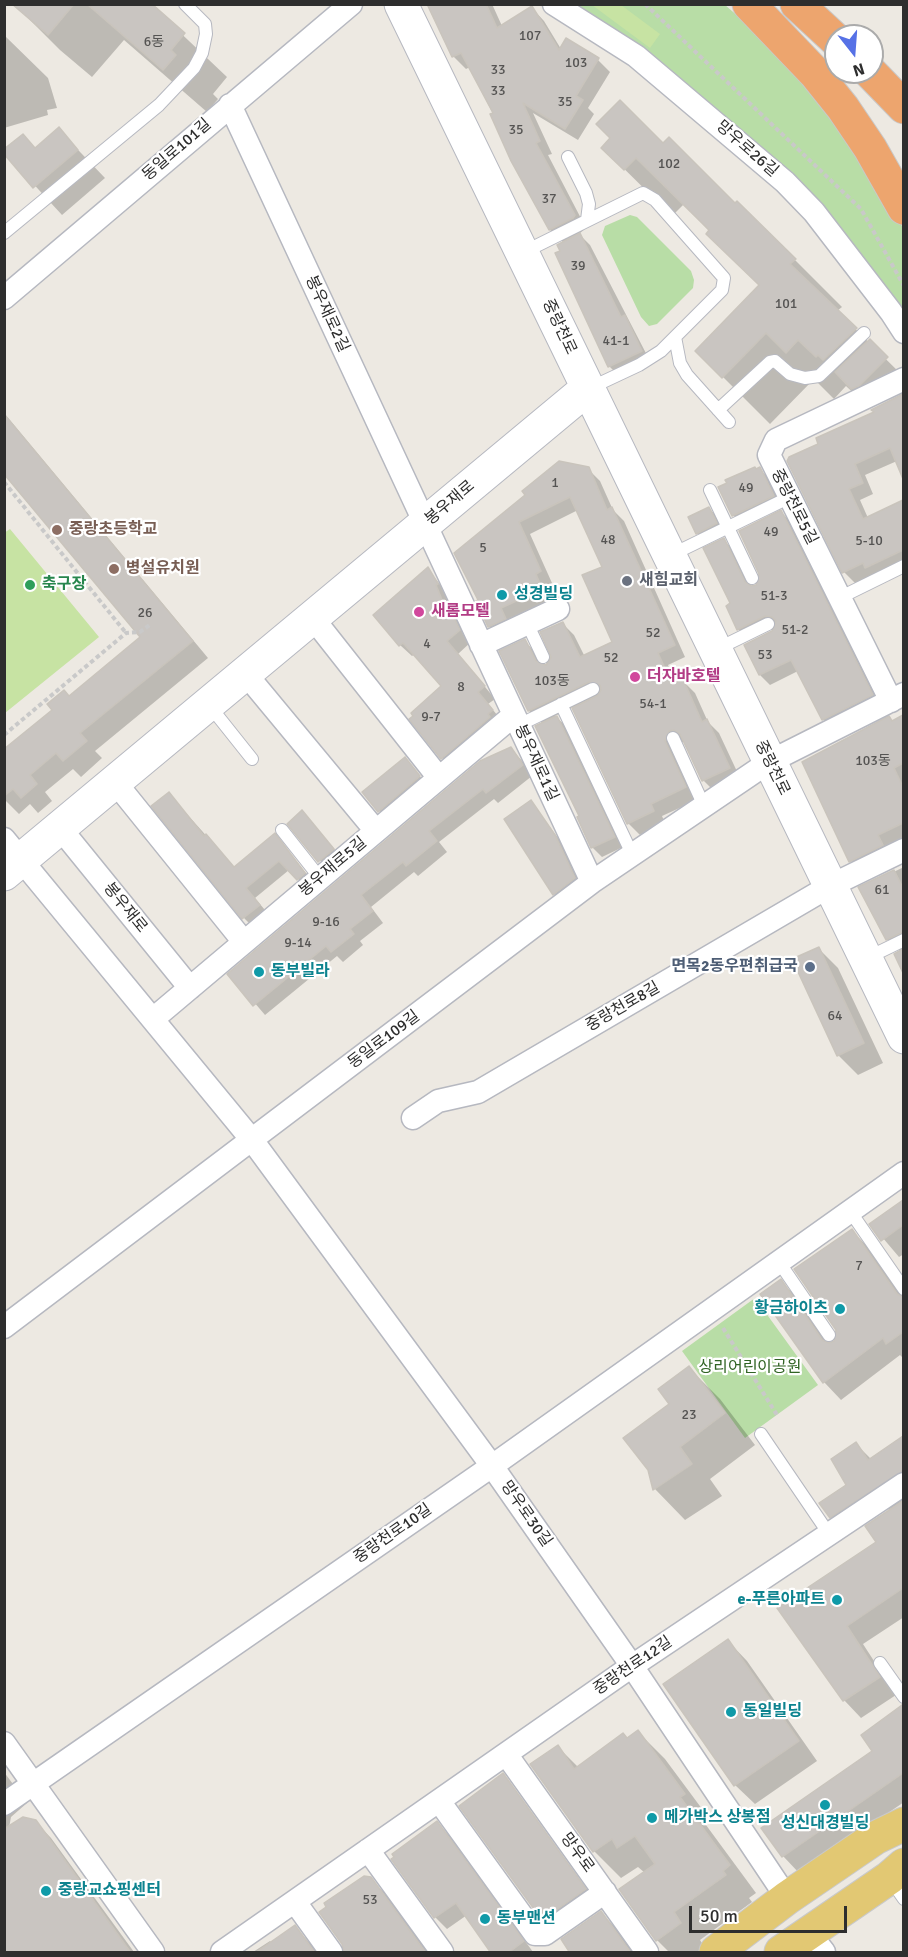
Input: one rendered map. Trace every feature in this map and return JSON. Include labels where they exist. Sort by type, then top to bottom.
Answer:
[{"type":"highway","points":[[749,4],[807,64],[843,108],[870,148],[903,208]]},
{"type":"highway","points":[[797,4],[824,29]]},
{"type":"highway","points":[[881,84],[903,107]]},
{"type":"main road","name":"중랑천로","points":[[401,4],[524,252],[714,650],[903,1037]]},
{"type":"main road","name":"봉우재로","points":[[10,858],[60,828],[588,388]]},
{"type":"main road","points":[[716,1953],[787,1898],[875,1839],[903,1824]]},
{"type":"main road","points":[[781,1953],[817,1943],[899,1881]]},
{"type":"street","name":"동일로101길","points":[[4,298],[351,4]]},
{"type":"street","name":"망우로26길","points":[[554,4],[636,56],[785,182],[814,212],[891,312],[903,332]]},
{"type":"street","name":"봉우재로2길","points":[[230,105],[424,524]]},
{"type":"street","name":"중랑천로5길","points":[[769,762],[897,698],[839,598],[788,498],[769,455],[776,440],[903,379]]},
{"type":"street","name":"봉우재로1길","points":[[424,524],[592,882]]},
{"type":"street","points":[[481,645],[558,609]]},
{"type":"street","points":[[312,617],[439,778]]},
{"type":"street","points":[[245,673],[376,831]]},
{"type":"street","name":"봉우재로5길","points":[[153,1019],[439,778],[516,720]]},
{"type":"street","name":"동일로109길","points":[[4,1327],[592,882],[769,762]]},
{"type":"street","points":[[115,782],[244,942]]},
{"type":"street","name":"봉우재로","points":[[60,828],[190,988]]},
{"type":"street","points":[[830,886],[903,850]]},
{"type":"street","points":[[10,858],[153,1019],[252,1140]]},
{"type":"street","name":"중랑천로8길","points":[[413,1118],[438,1101],[478,1092],[830,886]]},
{"type":"street","name":"망우로30길","points":[[252,1140],[492,1466],[632,1666],[787,1898]]},
{"type":"street","name":"중랑천로10길","points":[[4,1803],[492,1466],[903,1173]]},
{"type":"street","name":"중랑천로12길","points":[[226,1952],[632,1666],[903,1484]]},
{"type":"street","points":[[4,1743],[153,1953]]},
{"type":"street","name":"망우로","points":[[506,1754],[648,1953]]},
{"type":"street","points":[[439,1802],[535,1934],[545,1934],[605,1892]]},
{"type":"street","points":[[368,1850],[442,1953]]},
{"type":"street","points":[[295,1902],[331,1953]]},
{"type":"lane","points":[[4,233],[159,105],[194,68],[207,34],[206,24],[185,4]]},
{"type":"lane","points":[[568,157],[586,193],[589,204],[587,220]]},
{"type":"lane","points":[[524,252],[637,195],[649,194],[722,273],[725,284],[722,290],[661,351],[639,365],[588,388]]},
{"type":"lane","points":[[718,410],[770,362],[775,361],[790,374],[805,378],[819,376],[864,333]]},
{"type":"lane","points":[[675,337],[680,363],[687,375],[729,422]]},
{"type":"lane","points":[[710,490],[752,578]]},
{"type":"lane","points":[[669,556],[788,498]]},
{"type":"lane","points":[[839,598],[903,566]]},
{"type":"lane","points":[[528,623],[543,657]]},
{"type":"lane","points":[[714,650],[768,624]]},
{"type":"lane","points":[[516,720],[561,704],[593,689]]},
{"type":"lane","points":[[209,704],[252,759]]},
{"type":"lane","points":[[561,704],[632,854]]},
{"type":"lane","points":[[673,738],[704,806]]},
{"type":"lane","points":[[282,830],[320,878]]},
{"type":"lane","points":[[866,959],[903,940]]},
{"type":"lane","points":[[850,1211],[903,1289]]},
{"type":"lane","points":[[779,1262],[830,1335]]},
{"type":"lane","points":[[761,1434],[829,1534]]},
{"type":"lane","points":[[880,1664],[903,1697]]},
{"type":"path","points":[[645,4],[861,209],[903,286]]},
{"type":"path","points":[[4,482],[126,633]]},
{"type":"path","points":[[4,735],[54,696],[126,633],[140,632],[151,624]]},
{"type":"path","points":[[712,1309],[777,1415]]},
{"type":"green space","points":[[569,5],[725,5],[784,56],[824,102],[887,197],[903,228],[903,315],[825,209]]},
{"type":"green space","points":[[592,5],[621,5],[660,34],[650,48]]},
{"type":"green space","points":[[630,215],[637,217],[691,271],[694,280],[693,288],[657,324],[649,326],[641,317],[602,235],[605,226]]},
{"type":"green space","name":"축구장","points":[[10,529],[99,637],[5,713],[4,533]]},
{"type":"green space","name":"상리어린이공원","points":[[755,1298],[818,1385],[745,1438],[682,1351]]},
{"type":"building","points":[[12,4],[74,4],[48,35]]},
{"type":"building","points":[[87,4],[152,4],[185,33],[171,50],[176,55],[163,70]]},
{"type":"building","points":[[427,4],[486,4],[497,28],[532,6],[559,50],[566,38],[599,58],[576,96],[583,100],[565,129],[523,103],[540,141],[536,143],[575,215],[573,218],[549,230],[511,161],[490,114],[493,113],[461,53],[452,57]]},
{"type":"building","points":[[620,100],[663,143],[669,137],[735,203],[737,201],[796,259],[790,264],[857,328],[823,360],[818,355],[816,357],[798,340],[786,353],[766,333],[722,378],[695,351],[759,285],[706,234],[709,230],[636,158],[624,170],[601,148],[610,138],[596,124]]},
{"type":"building","points":[[59,127],[78,150],[33,188],[4,154],[4,149],[23,134],[35,148]]},
{"type":"building","points":[[580,233],[621,317],[625,315],[642,351],[608,367],[555,253],[560,251],[557,245]]},
{"type":"building","points":[[870,339],[888,357],[859,386],[851,389],[835,372]]},
{"type":"building","points":[[903,394],[903,479],[890,448],[855,464],[863,483],[849,489],[863,519],[903,500],[903,550],[865,568],[863,563],[842,573],[787,461],[789,457],[818,444],[816,438],[874,412],[871,410]]},
{"type":"building","points":[[4,414],[193,641],[80,733],[87,741],[63,761],[56,753],[30,775],[37,784],[21,798],[13,789],[4,796],[4,749],[52,710],[47,704],[64,690],[69,696],[140,637],[4,474]]},
{"type":"building","points":[[559,461],[589,467],[607,510],[612,507],[675,645],[658,653],[672,684],[683,679],[702,722],[707,719],[730,768],[702,781],[680,734],[674,730],[669,731],[665,741],[686,787],[651,804],[654,811],[627,824],[572,708],[597,696],[601,690],[600,685],[589,682],[528,711],[499,651],[525,639],[536,661],[546,665],[551,657],[540,632],[563,622],[580,657],[612,642],[582,575],[602,567],[570,497],[519,522],[541,571],[536,574],[542,589],[501,608],[506,619],[488,627],[476,601],[478,600],[454,553],[525,495],[522,491]]},
{"type":"building","points":[[755,467],[756,469],[760,467],[774,496],[732,516],[718,487],[727,483],[725,480]]},
{"type":"building","points":[[709,507],[717,523],[696,534],[688,517]]},
{"type":"building","points":[[781,510],[873,695],[822,720],[791,660],[759,675],[744,645],[772,631],[776,621],[772,617],[765,616],[737,630],[726,606],[730,603],[703,548],[724,538],[745,582],[751,586],[756,585],[759,574],[739,531]]},
{"type":"building","points":[[428,567],[438,584],[436,585],[448,615],[452,613],[460,630],[447,641],[485,686],[478,692],[493,710],[488,714],[490,717],[441,759],[409,719],[413,716],[411,713],[441,686],[403,643],[399,646],[373,615]]},
{"type":"building","points":[[903,715],[903,763],[894,768],[903,787],[903,823],[878,835],[883,845],[849,862],[802,762],[889,716],[892,721]]},
{"type":"building","points":[[557,716],[615,837],[591,848],[577,817],[579,816],[535,726]]},
{"type":"building","points":[[511,747],[523,765],[486,793],[483,789],[429,831],[437,841],[406,866],[403,862],[361,895],[373,911],[350,929],[354,934],[331,952],[326,946],[253,1006],[227,974],[480,761]]},
{"type":"building","points":[[405,757],[420,776],[378,812],[362,792]]},
{"type":"building","points":[[169,792],[204,836],[206,834],[234,867],[275,833],[305,873],[297,880],[279,861],[246,888],[260,905],[242,919],[151,806]]},
{"type":"building","points":[[531,800],[555,835],[575,878],[553,895],[504,819]]},
{"type":"building","points":[[302,810],[334,849],[318,862],[287,824]]},
{"type":"building","points":[[894,870],[903,888],[903,932],[886,940],[858,887]]},
{"type":"building","points":[[819,947],[864,1043],[837,1056],[792,959]]},
{"type":"building","points":[[903,949],[903,973],[894,954]]},
{"type":"building","points":[[903,1200],[903,1225],[881,1241],[869,1224]]},
{"type":"building","points":[[852,1229],[897,1294],[903,1297],[903,1332],[886,1344],[883,1338],[823,1383],[760,1294],[781,1279],[822,1340],[829,1343],[834,1341],[836,1330],[794,1269]]},
{"type":"building","points":[[689,1366],[725,1413],[680,1447],[692,1464],[653,1490],[648,1470],[623,1438],[669,1404],[658,1389]]},
{"type":"building","points":[[903,1436],[903,1471],[830,1518],[819,1503],[846,1485],[831,1459],[856,1442],[868,1460]]},
{"type":"building","points":[[903,1501],[903,1588],[847,1626],[880,1677],[843,1701],[777,1608],[876,1542],[865,1526]]},
{"type":"building","name":"동일빌딩","points":[[728,1639],[799,1741],[734,1786],[663,1684]]},
{"type":"building","name":"성신대경빌딩","points":[[902,1705],[903,1773],[782,1857],[761,1828],[872,1751],[861,1735]]},
{"type":"building","points":[[638,1730],[685,1794],[680,1797],[730,1865],[723,1871],[726,1875],[674,1912],[681,1923],[656,1941],[619,1889],[655,1864],[635,1836],[617,1848],[612,1839],[593,1852],[530,1764],[558,1745],[574,1769],[623,1733],[627,1738]]},
{"type":"building","points":[[503,1773],[586,1889],[542,1920],[459,1806]]},
{"type":"building","name":"중랑교쇼핑센터","points":[[23,1817],[36,1820],[131,1953],[4,1953],[4,1829]]},
{"type":"building","points":[[437,1821],[524,1941],[508,1953],[491,1953],[456,1903],[434,1918],[391,1859],[394,1857],[392,1854]]},
{"type":"building","points":[[364,1876],[371,1877],[426,1953],[344,1953],[342,1944],[319,1912],[326,1907],[324,1903]]},
{"type":"building","points":[[601,1911],[631,1953],[570,1953],[561,1939]]},
{"type":"building","points":[[295,1925],[315,1953],[255,1953]]},
{"type":"place","name":"중랑초등학교","points":[[57,530]]},
{"type":"place","name":"병설유치원","points":[[114,569]]},
{"type":"place","name":"새힘교회","points":[[627,581]]},
{"type":"place","name":"축구장","points":[[30,585]]},
{"type":"place","name":"성경빌딩","points":[[502,595]]},
{"type":"place","name":"새롬모텔","points":[[419,612]]},
{"type":"place","name":"더자바호텔","points":[[635,677]]},
{"type":"place","name":"면목2동우편취급국","points":[[810,967]]},
{"type":"place","name":"동부빌라","points":[[259,972]]},
{"type":"place","name":"황금하이츠","points":[[840,1309]]},
{"type":"place","name":"e-푸른아파트","points":[[837,1600]]},
{"type":"place","name":"동일빌딩","points":[[731,1712]]},
{"type":"place","name":"성신대경빌딩","points":[[825,1805]]},
{"type":"place","name":"메가박스 상봉점","points":[[652,1818]]},
{"type":"place","name":"중랑교쇼핑센터","points":[[46,1891]]},
{"type":"place","name":"동부맨션","points":[[485,1919]]}]
